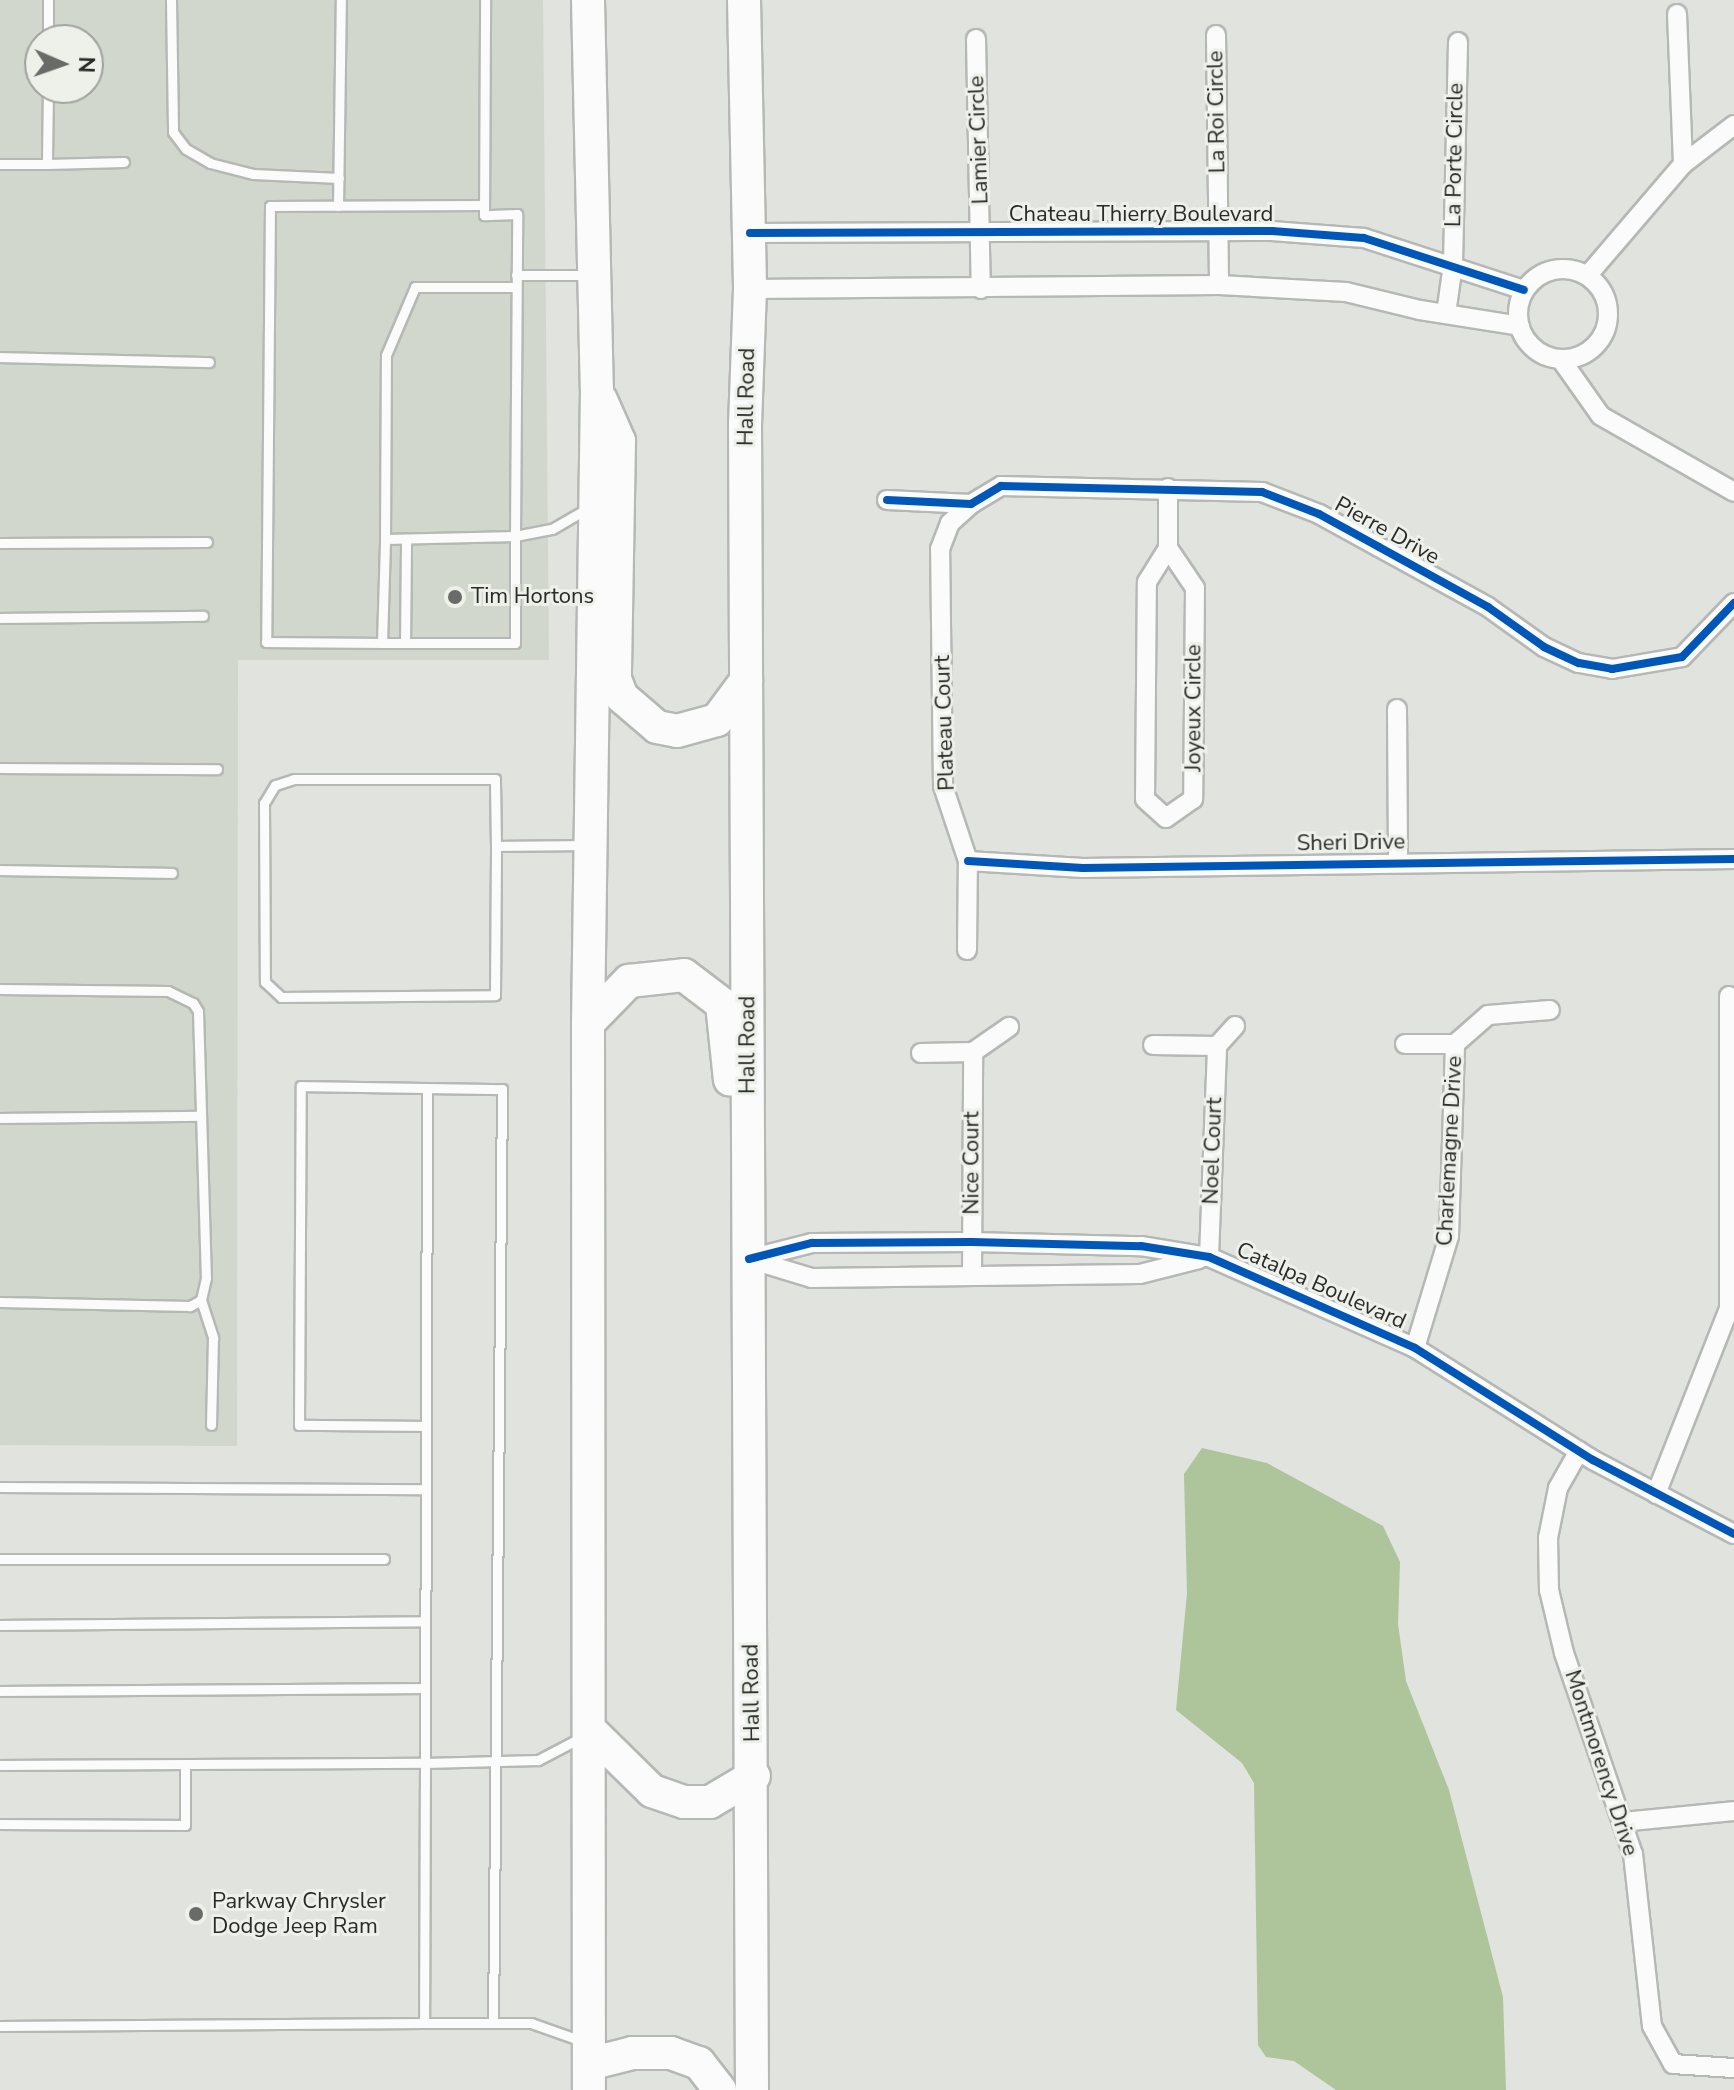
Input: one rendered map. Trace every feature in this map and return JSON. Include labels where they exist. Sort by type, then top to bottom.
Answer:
[{"type":"highway","points":[[588,0],[597,389],[588,1023],[592,1732],[589,2066],[632,2053],[671,2053],[699,2063],[720,2090]]},
{"type":"highway","name":"Hall Road","points":[[744,0],[750,233],[746,681],[754,1776],[752,2090]]},
{"type":"highway","points":[[597,389],[619,441],[615,679],[622,697],[657,727],[677,731],[717,720],[746,681]]},
{"type":"highway","points":[[588,1023],[629,981],[660,975],[684,975],[722,1004],[749,1259]]},
{"type":"highway","points":[[592,1732],[652,1791],[684,1802],[710,1802],[754,1776]]},
{"type":"street","points":[[1677,14],[1683,164]]},
{"type":"street","name":"La Roi Circle","points":[[1216,35],[1219,285]]},
{"type":"street","name":"Lamier Circle","points":[[976,39],[981,289]]},
{"type":"street","name":"La Porte Circle","points":[[1446,314],[1453,264],[1458,42]]},
{"type":"street","points":[[1588,275],[1683,164],[1734,125]]},
{"type":"street","name":"Chateau Thierry Boulevard","points":[[750,233],[1219,233],[1364,238],[1453,264],[1524,290]]},
{"type":"street","points":[[1565,268],[1588,275],[1604,293],[1610,316],[1603,339],[1585,355],[1562,361],[1539,354],[1520,326],[1517,313],[1524,290],[1542,274],[1565,268]]},
{"type":"street","points":[[750,289],[1219,285],[1346,292],[1446,314],[1520,326]]},
{"type":"street","points":[[1562,361],[1601,416],[1734,492]]},
{"type":"street","name":"Pierre Drive","points":[[887,500],[971,504],[1001,486],[1262,492],[1319,514],[1579,663],[1640,667],[1682,657],[1734,603]]},
{"type":"street","points":[[1168,488],[1168,548]]},
{"type":"street","name":"Plateau Court","points":[[967,950],[968,861],[943,786],[940,549],[950,523],[971,504]]},
{"type":"street","name":"Joyeux Circle","points":[[1168,548],[1195,588],[1195,603],[1193,799],[1166,818],[1145,799],[1145,784],[1147,582],[1168,548]]},
{"type":"street","points":[[1397,709],[1398,860]]},
{"type":"street","name":"Sheri Drive","points":[[968,861],[1083,868],[1398,860],[1734,859]]},
{"type":"street","points":[[1656,1494],[1732,1309],[1729,996]]},
{"type":"street","points":[[1405,1044],[1455,1044],[1488,1015],[1550,1010]]},
{"type":"street","points":[[1153,1045],[1217,1046],[1235,1026]]},
{"type":"street","points":[[921,1053],[973,1052],[1009,1027]]},
{"type":"street","name":"Charlemagne Drive","points":[[1415,1348],[1449,1236],[1455,1044]]},
{"type":"street","name":"Noel Court","points":[[1209,1257],[1217,1046]]},
{"type":"street","name":"Nice Court","points":[[972,1275],[973,1052]]},
{"type":"street","name":"Catalpa Boulevard","points":[[749,1259],[812,1243],[972,1242],[1141,1246],[1209,1257],[1415,1348],[1579,1451],[1734,1534]]},
{"type":"street","name":"Catalpa Boulevard","points":[[749,1259],[812,1278],[1140,1274],[1209,1257]]},
{"type":"street","name":"Montmorency Drive","points":[[1579,1451],[1558,1488],[1548,1538],[1549,1590],[1564,1653],[1633,1854],[1652,2026],[1673,2064],[1734,2068]]},
{"type":"street","points":[[1622,1822],[1734,1811]]},
{"type":"lane","points":[[48,0],[48,24]]},
{"type":"lane","points":[[171,0],[173,132],[186,149],[210,163],[253,174],[339,178]]},
{"type":"lane","points":[[338,206],[341,0]]},
{"type":"lane","points":[[484,205],[270,206],[266,642],[515,643],[517,214],[484,215],[485,0]]},
{"type":"lane","points":[[47,164],[48,104]]},
{"type":"lane","points":[[0,164],[124,162]]},
{"type":"lane","points":[[516,275],[593,275]]},
{"type":"lane","points":[[382,643],[386,355],[415,287],[516,287]]},
{"type":"lane","points":[[0,357],[209,362]]},
{"type":"lane","points":[[385,539],[515,536],[552,529],[593,505]]},
{"type":"lane","points":[[405,643],[406,539]]},
{"type":"lane","points":[[0,543],[207,542]]},
{"type":"lane","points":[[0,618],[203,616]]},
{"type":"lane","points":[[0,768],[217,769]]},
{"type":"lane","points":[[294,779],[495,779],[496,846],[495,995],[281,997],[265,982],[264,803],[275,785],[294,779]]},
{"type":"lane","points":[[496,846],[590,845]]},
{"type":"lane","points":[[0,870],[172,873]]},
{"type":"lane","points":[[0,989],[168,991],[184,997],[198,1011],[206,1278],[201,1300],[213,1338],[211,1425]]},
{"type":"lane","points":[[426,1426],[299,1425],[301,1086],[502,1089],[493,2022]]},
{"type":"lane","points":[[424,2023],[427,1088]]},
{"type":"lane","points":[[0,1118],[201,1116]]},
{"type":"lane","points":[[0,1302],[190,1306],[201,1300]]},
{"type":"lane","points":[[0,1487],[426,1489]]},
{"type":"lane","points":[[0,1559],[384,1559]]},
{"type":"lane","points":[[0,1625],[425,1621]]},
{"type":"lane","points":[[0,1691],[425,1688]]},
{"type":"lane","points":[[0,1765],[538,1760],[592,1732]]},
{"type":"lane","points":[[0,1824],[185,1825],[185,1764]]},
{"type":"lane","points":[[0,2026],[531,2023],[589,2066]]},
{"type":"shaded area","points":[[0,0],[543,0],[549,660],[238,660],[237,1446],[0,1445]]},
{"type":"shaded area","points":[[1202,1448],[1267,1463],[1383,1526],[1400,1562],[1398,1624],[1406,1681],[1449,1790],[1503,1997],[1506,2090],[1336,2090],[1294,2061],[1266,2057],[1258,2045],[1254,1783],[1242,1763],[1176,1710],[1187,1593],[1184,1474]]},
{"type":"cycle path","points":[[750,233],[1272,231],[1364,238],[1524,290]]},
{"type":"cycle path","points":[[887,500],[971,504],[1001,486],[1262,492],[1319,514],[1488,607],[1544,647],[1579,663],[1612,669],[1682,657],[1734,603]]},
{"type":"cycle path","points":[[968,861],[1083,868],[1734,859]]},
{"type":"cycle path","points":[[749,1259],[812,1243],[972,1242],[1141,1246],[1209,1257],[1415,1348],[1593,1460],[1734,1534]]},
{"type":"place","name":"Tim Hortons","points":[[455,597]]},
{"type":"place","name":"Parkway Chrysler Dodge Jeep Ram","points":[[196,1914]]}]
